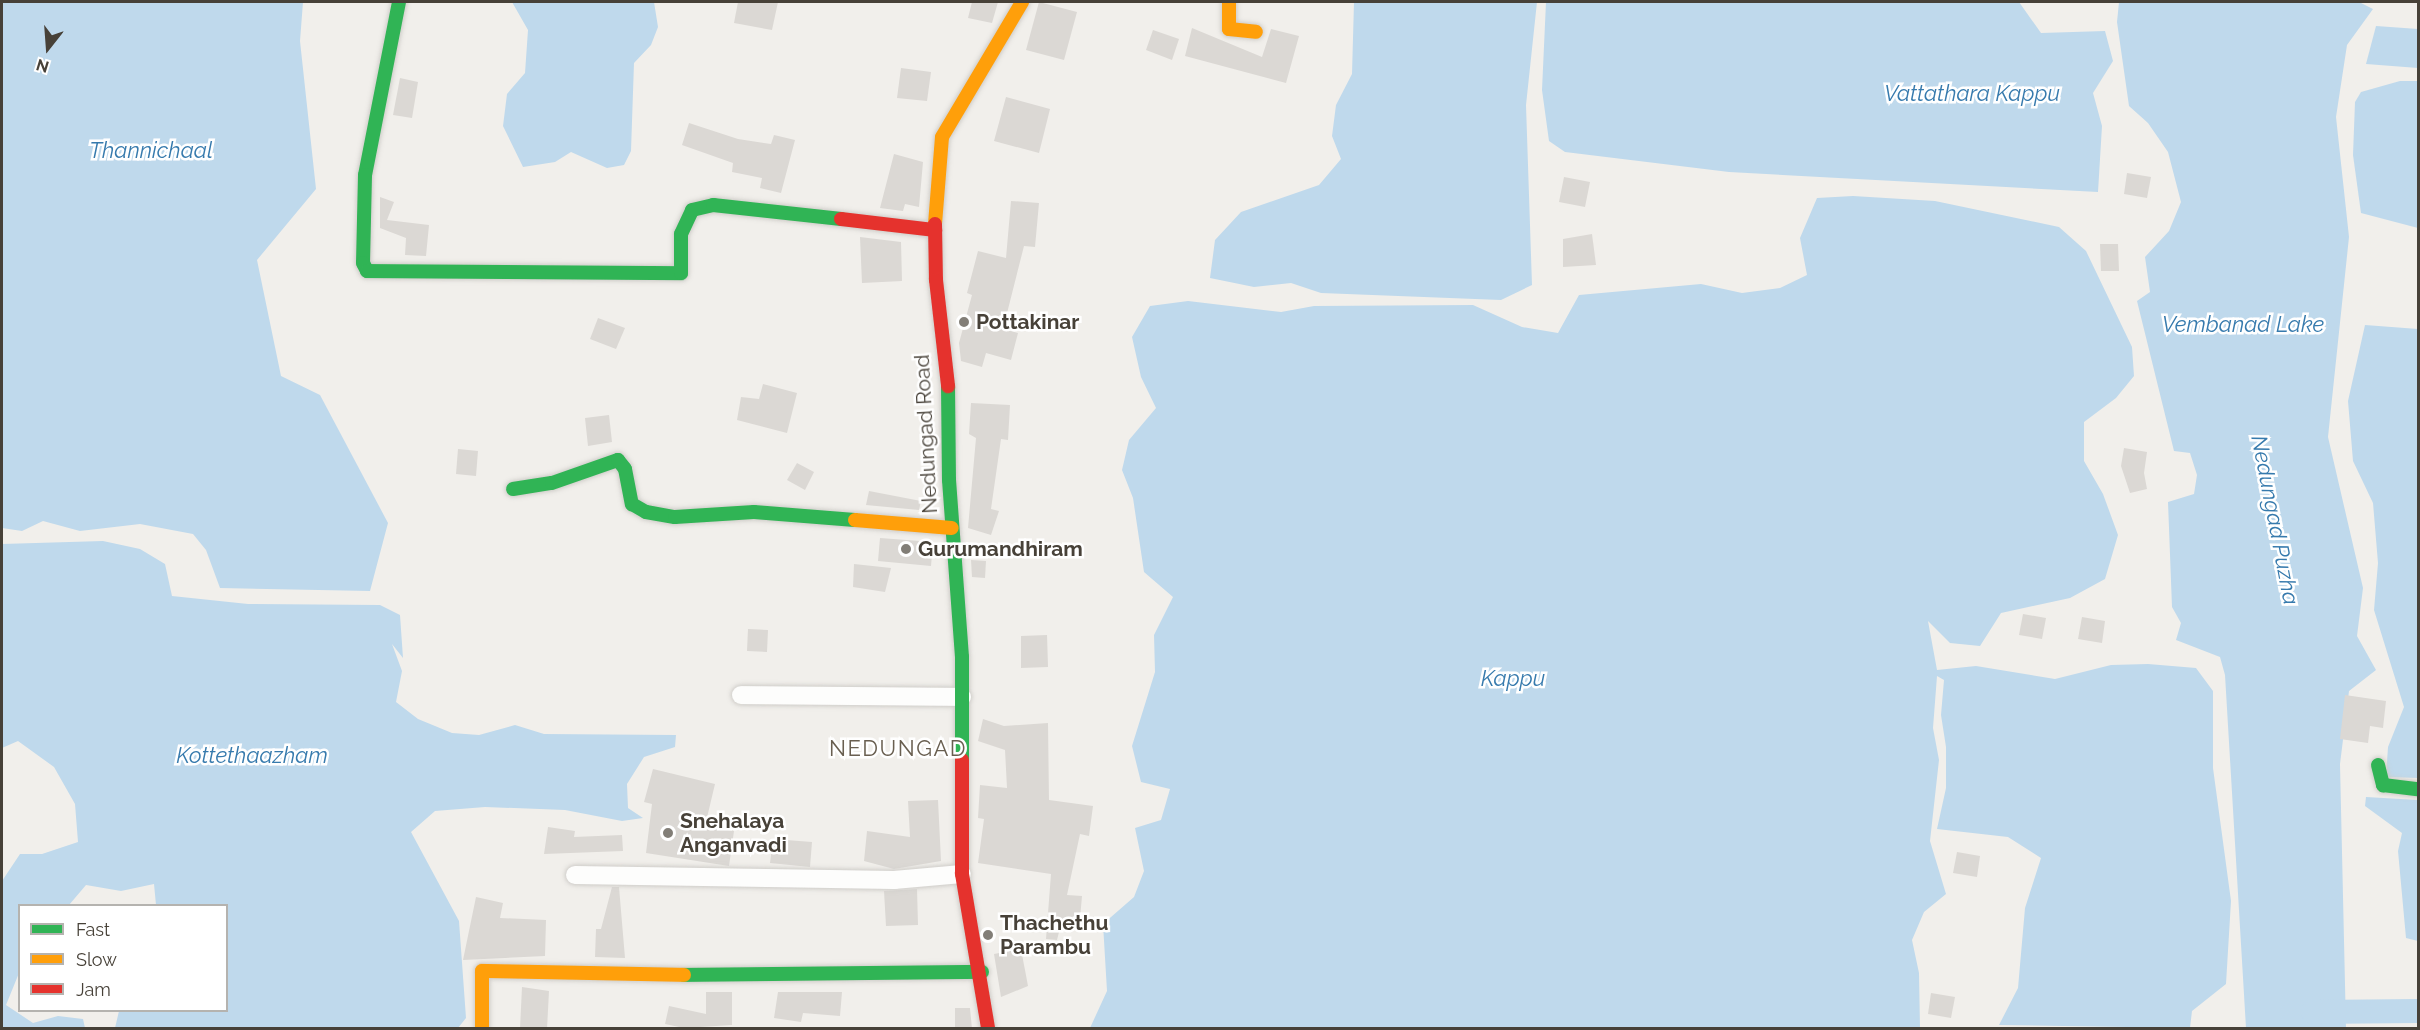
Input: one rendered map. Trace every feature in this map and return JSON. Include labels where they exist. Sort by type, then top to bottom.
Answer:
[{"type":"street","points":[[399,2],[365,176],[364,269],[397,273],[622,271],[681,273],[681,234],[692,210],[713,205],[935,230]]},
{"type":"street","name":"Nedungad Road","points":[[988,1029],[982,972],[962,874],[962,697],[952,528],[950,398],[936,280],[935,230],[942,137],[1022,2]]},
{"type":"street","points":[[1229,2],[1229,29],[1256,32]]},
{"type":"street","points":[[513,489],[552,483],[618,460],[625,469],[632,504],[646,512],[675,517],[754,512],[952,528]]},
{"type":"street","points":[[741,695],[962,697]]},
{"type":"street","points":[[2378,765],[2383,785],[2418,789]]},
{"type":"street","points":[[575,874],[894,880],[962,874]]},
{"type":"street","points":[[482,1029],[482,971],[807,977],[982,972]]},
{"type":"water","name":"Thannichaal","points":[[2,2],[303,2],[300,41],[316,189],[257,260],[281,376],[320,395],[388,523],[370,591],[220,588],[206,550],[193,534],[140,524],[80,531],[43,521],[22,531],[2,528]]},
{"type":"water","points":[[512,2],[654,2],[658,27],[651,45],[634,63],[631,151],[624,165],[607,168],[571,152],[555,162],[523,167],[503,126],[507,94],[525,73],[528,30]]},
{"type":"water","points":[[1354,2],[1537,2],[1526,105],[1532,285],[1501,300],[1321,293],[1291,283],[1254,287],[1210,278],[1215,240],[1241,212],[1319,185],[1341,159],[1332,136],[1336,105],[1352,74]]},
{"type":"water","name":"Vattathara Kappu","points":[[1546,2],[2019,2],[2041,33],[2105,31],[2113,61],[2093,93],[2102,126],[2098,192],[1729,172],[1565,152],[1549,141],[1542,90]]},
{"type":"water","name":"Vembanad Lake","points":[[2119,2],[2359,2],[2373,9],[2347,45],[2336,117],[2349,237],[2328,437],[2363,588],[2357,636],[2376,670],[2349,691],[2340,764],[2346,1028],[2246,1028],[2225,675],[2220,657],[2176,640],[2181,623],[2172,607],[2168,502],[2194,494],[2197,475],[2190,453],[2174,451],[2137,301],[2150,292],[2145,257],[2169,231],[2181,202],[2168,152],[2148,123],[2129,106],[2117,22]]},
{"type":"water","points":[[2376,26],[2418,29],[2418,68],[2366,64]]},
{"type":"water","points":[[2400,81],[2418,81],[2418,228],[2361,213],[2353,155],[2355,102],[2361,92]]},
{"type":"water","name":"Kappu","points":[[1853,196],[1935,201],[2059,227],[2086,251],[2132,347],[2134,376],[2116,398],[2084,422],[2084,461],[2103,494],[2118,535],[2105,579],[2070,598],[2001,613],[1980,646],[1950,643],[1928,621],[1937,670],[1976,666],[2055,679],[2111,665],[2148,664],[2196,668],[2213,691],[2213,768],[2231,901],[2226,984],[2192,1011],[2190,1028],[1999,1025],[2018,988],[2025,908],[2041,858],[2008,837],[1937,829],[1946,788],[1946,747],[1941,715],[1944,680],[1937,676],[1933,728],[1939,760],[1930,841],[1946,894],[1924,912],[1912,940],[1919,973],[1920,1028],[1090,1028],[1107,991],[1103,924],[1134,897],[1144,871],[1135,828],[1161,820],[1170,789],[1141,782],[1132,746],[1155,672],[1154,635],[1173,597],[1144,572],[1133,498],[1122,470],[1129,440],[1156,408],[1141,377],[1132,337],[1150,306],[1188,301],[1281,312],[1314,306],[1473,305],[1522,327],[1558,333],[1579,295],[1701,284],[1742,293],[1780,288],[1807,275],[1800,238],[1817,198]]},
{"type":"water","points":[[2365,325],[2418,329],[2418,778],[2386,777],[2388,747],[2404,707],[2374,610],[2378,563],[2373,503],[2353,461],[2348,401]]},
{"type":"water","name":"Kottethaazham","points":[[103,541],[140,549],[165,564],[172,596],[248,604],[380,605],[400,615],[403,658],[392,644],[402,671],[396,702],[418,719],[452,733],[479,735],[515,725],[544,734],[676,735],[675,747],[644,757],[627,784],[628,808],[643,818],[622,821],[565,810],[485,807],[435,811],[411,832],[459,921],[466,1018],[458,1028],[115,1028],[119,1012],[228,1012],[228,904],[156,904],[154,884],[121,891],[86,885],[70,904],[18,904],[18,975],[6,1005],[33,1023],[58,1016],[83,1019],[85,1028],[2,1028],[2,881],[20,854],[42,854],[78,842],[75,804],[54,767],[18,741],[2,748],[2,544]]},
{"type":"water","points":[[2366,797],[2418,800],[2418,941],[2406,938],[2398,851],[2402,833],[2365,806]]},
{"type":"building","points":[[738,2],[778,2],[772,30],[734,23]]},
{"type":"building","points":[[972,2],[998,2],[992,23],[968,18]]},
{"type":"building","points":[[1039,2],[1077,12],[1064,60],[1026,50]]},
{"type":"building","points":[[1192,28],[1262,57],[1271,29],[1299,36],[1286,83],[1185,56]]},
{"type":"building","points":[[1153,30],[1179,39],[1172,60],[1146,50]]},
{"type":"building","points":[[901,68],[931,72],[927,101],[897,98]]},
{"type":"building","points":[[400,78],[418,82],[412,118],[393,115]]},
{"type":"building","points":[[1006,97],[1050,109],[1039,153],[994,141]]},
{"type":"building","points":[[689,123],[738,139],[771,144],[774,135],[795,140],[781,193],[760,188],[762,178],[732,172],[733,163],[682,145]]},
{"type":"building","points":[[894,154],[923,162],[919,207],[905,204],[903,211],[880,208]]},
{"type":"building","points":[[2127,173],[2151,177],[2147,198],[2124,194]]},
{"type":"building","points":[[1564,177],[1590,182],[1585,207],[1559,202]]},
{"type":"building","points":[[380,197],[394,202],[387,220],[429,225],[426,256],[405,255],[406,238],[380,228]]},
{"type":"building","points":[[1011,201],[1039,203],[1035,247],[1024,246],[1003,329],[1018,333],[1011,360],[986,353],[982,367],[961,361],[959,343],[972,295],[967,293],[978,251],[1006,258]]},
{"type":"building","points":[[1592,234],[1596,265],[1563,267],[1563,239]]},
{"type":"building","points":[[860,237],[901,242],[902,281],[862,283]]},
{"type":"building","points":[[2100,244],[2118,244],[2119,271],[2101,271]]},
{"type":"building","points":[[598,318],[625,328],[616,349],[590,339]]},
{"type":"building","points":[[763,384],[797,393],[787,433],[737,420],[741,397],[759,399]]},
{"type":"building","points":[[971,403],[1010,405],[1008,440],[1001,439],[991,509],[999,511],[991,535],[968,528],[976,438],[969,434]]},
{"type":"building","points":[[609,415],[612,442],[588,446],[585,418]]},
{"type":"building","points":[[2124,448],[2147,452],[2144,473],[2147,489],[2130,493],[2121,466]]},
{"type":"building","points":[[458,449],[478,451],[476,476],[456,474]]},
{"type":"building","points":[[797,463],[814,472],[805,490],[787,480]]},
{"type":"building","points":[[869,491],[921,501],[919,510],[866,505]]},
{"type":"building","name":"Gurumandhiram","points":[[880,538],[933,542],[931,566],[878,561]]},
{"type":"building","points":[[971,560],[986,561],[985,578],[972,577]]},
{"type":"building","points":[[854,564],[891,568],[885,592],[853,587]]},
{"type":"building","points":[[2023,614],[2046,618],[2042,639],[2019,635]]},
{"type":"building","points":[[2082,617],[2105,621],[2102,643],[2078,639]]},
{"type":"building","points":[[748,629],[768,630],[767,652],[747,651]]},
{"type":"building","points":[[1047,635],[1048,667],[1021,668],[1021,636]]},
{"type":"building","points":[[2345,695],[2386,701],[2383,728],[2370,726],[2368,743],[2340,739]]},
{"type":"building","points":[[983,719],[1004,726],[1048,723],[1049,800],[1093,806],[1089,836],[1080,834],[1067,895],[1082,896],[1079,930],[1060,928],[1057,940],[1046,939],[1051,874],[978,863],[984,819],[978,818],[980,785],[1007,788],[1005,750],[978,741]]},
{"type":"building","points":[[653,769],[715,784],[705,826],[734,831],[729,866],[646,853],[652,804],[644,802]]},
{"type":"building","points":[[938,800],[941,861],[894,869],[864,861],[867,831],[910,837],[908,801]]},
{"type":"building","points":[[548,827],[575,831],[574,837],[622,835],[623,851],[544,854]]},
{"type":"building","points":[[773,839],[812,842],[810,867],[770,863]]},
{"type":"building","points":[[1957,852],[1980,856],[1977,877],[1953,873]]},
{"type":"building","points":[[612,887],[619,887],[625,958],[595,957],[596,929],[601,929]]},
{"type":"building","points":[[917,889],[918,925],[886,926],[884,891]]},
{"type":"building","points":[[476,897],[503,903],[500,918],[546,920],[545,956],[463,960]]},
{"type":"building","points":[[1021,949],[1028,986],[1001,997],[994,954]]},
{"type":"building","points":[[522,987],[549,991],[547,1029],[520,1029]]},
{"type":"building","points":[[706,992],[732,992],[732,1025],[684,1028],[665,1024],[669,1006],[706,1014]]},
{"type":"building","points":[[778,992],[842,992],[840,1016],[803,1013],[801,1022],[774,1018]]},
{"type":"building","points":[[1931,993],[1955,997],[1951,1018],[1928,1014]]},
{"type":"building","points":[[955,1008],[970,1008],[972,1029],[955,1029]]},
{"type":"waterway","points":[[2313,1012],[2418,1011]]},
{"type":"traffic: fast","points":[[399,2],[365,175],[363,263],[367,271],[681,273],[681,234],[692,210],[713,205],[841,219]]},
{"type":"traffic: fast","points":[[948,386],[949,480],[962,657],[962,760]]},
{"type":"traffic: fast","points":[[513,489],[552,483],[618,460],[625,469],[632,504],[646,512],[675,517],[754,512],[855,520]]},
{"type":"traffic: fast","points":[[2378,765],[2383,785],[2418,789]]},
{"type":"traffic: fast","points":[[684,975],[982,972]]},
{"type":"traffic: slow","points":[[935,224],[942,137],[1022,2]]},
{"type":"traffic: slow","points":[[1229,2],[1229,29],[1256,32]]},
{"type":"traffic: slow","points":[[855,520],[952,528]]},
{"type":"traffic: slow","points":[[482,1028],[482,971],[684,975]]},
{"type":"traffic: jam","points":[[841,219],[935,230]]},
{"type":"traffic: jam","points":[[935,224],[936,280],[948,386]]},
{"type":"traffic: jam","points":[[962,760],[962,874],[988,1028]]},
{"type":"place","name":"Pottakinar","points":[[964,322]]},
{"type":"place","name":"Gurumandhiram","points":[[906,549]]},
{"type":"place","name":"Snehalaya Anganvadi","points":[[668,833]]},
{"type":"place","name":"Thachethu Parambu","points":[[988,935]]},
{"type":"district","name":"NEDUNGAD","points":[[898,749]]},
{"type":"water label","name":"Nedungad Puzha","points":[[2275,520]]}]
